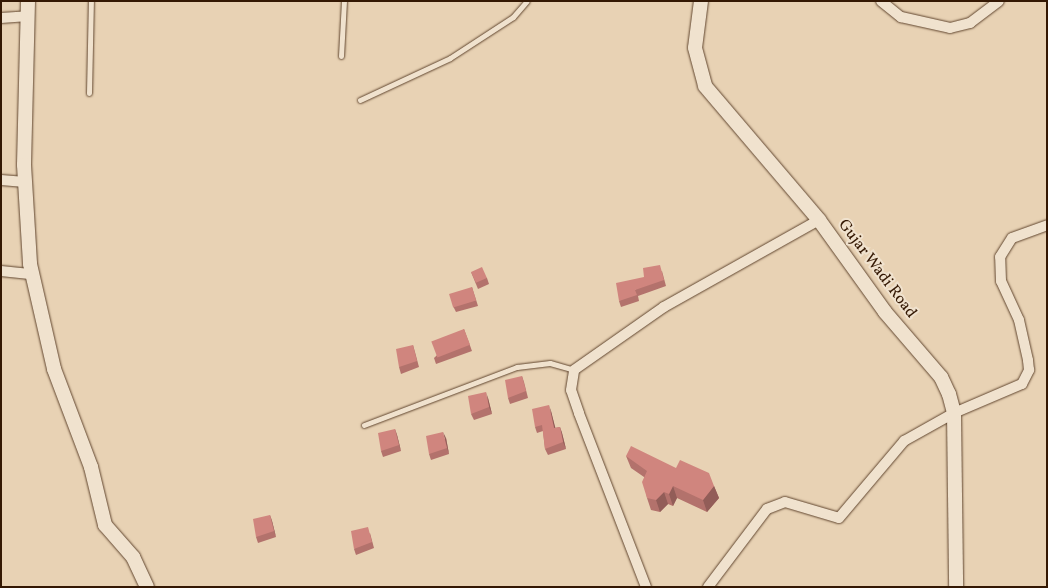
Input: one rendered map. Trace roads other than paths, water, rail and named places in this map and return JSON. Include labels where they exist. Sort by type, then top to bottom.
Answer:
[{"type":"street","points":[[28,1],[25,182],[32,274],[54,369],[91,467],[105,525],[133,557],[147,587]]},
{"type":"street","name":"Gujar Wadi Road","points":[[701,1],[695,48],[706,86],[819,220],[885,312],[940,377],[954,413],[956,587]]},
{"type":"street","points":[[881,1],[901,17],[950,28],[970,23],[999,1]]},
{"type":"street","points":[[1,18],[28,16]]},
{"type":"street","points":[[1,180],[25,182]]},
{"type":"street","points":[[646,587],[578,413],[571,390],[574,370],[664,307],[819,220]]},
{"type":"street","points":[[708,587],[767,510],[785,502],[839,518],[904,441],[954,413],[1008,392],[1026,377],[1028,360],[1021,327],[1002,281],[1000,257],[1012,238],[1047,225]]},
{"type":"street","points":[[1,271],[32,274]]},
{"type":"lane","points":[[89,93],[91,1]]},
{"type":"lane","points":[[341,56],[344,1]]},
{"type":"lane","points":[[360,100],[450,58],[513,18],[527,1]]},
{"type":"lane","points":[[364,425],[517,367],[550,363],[574,370]]}]
